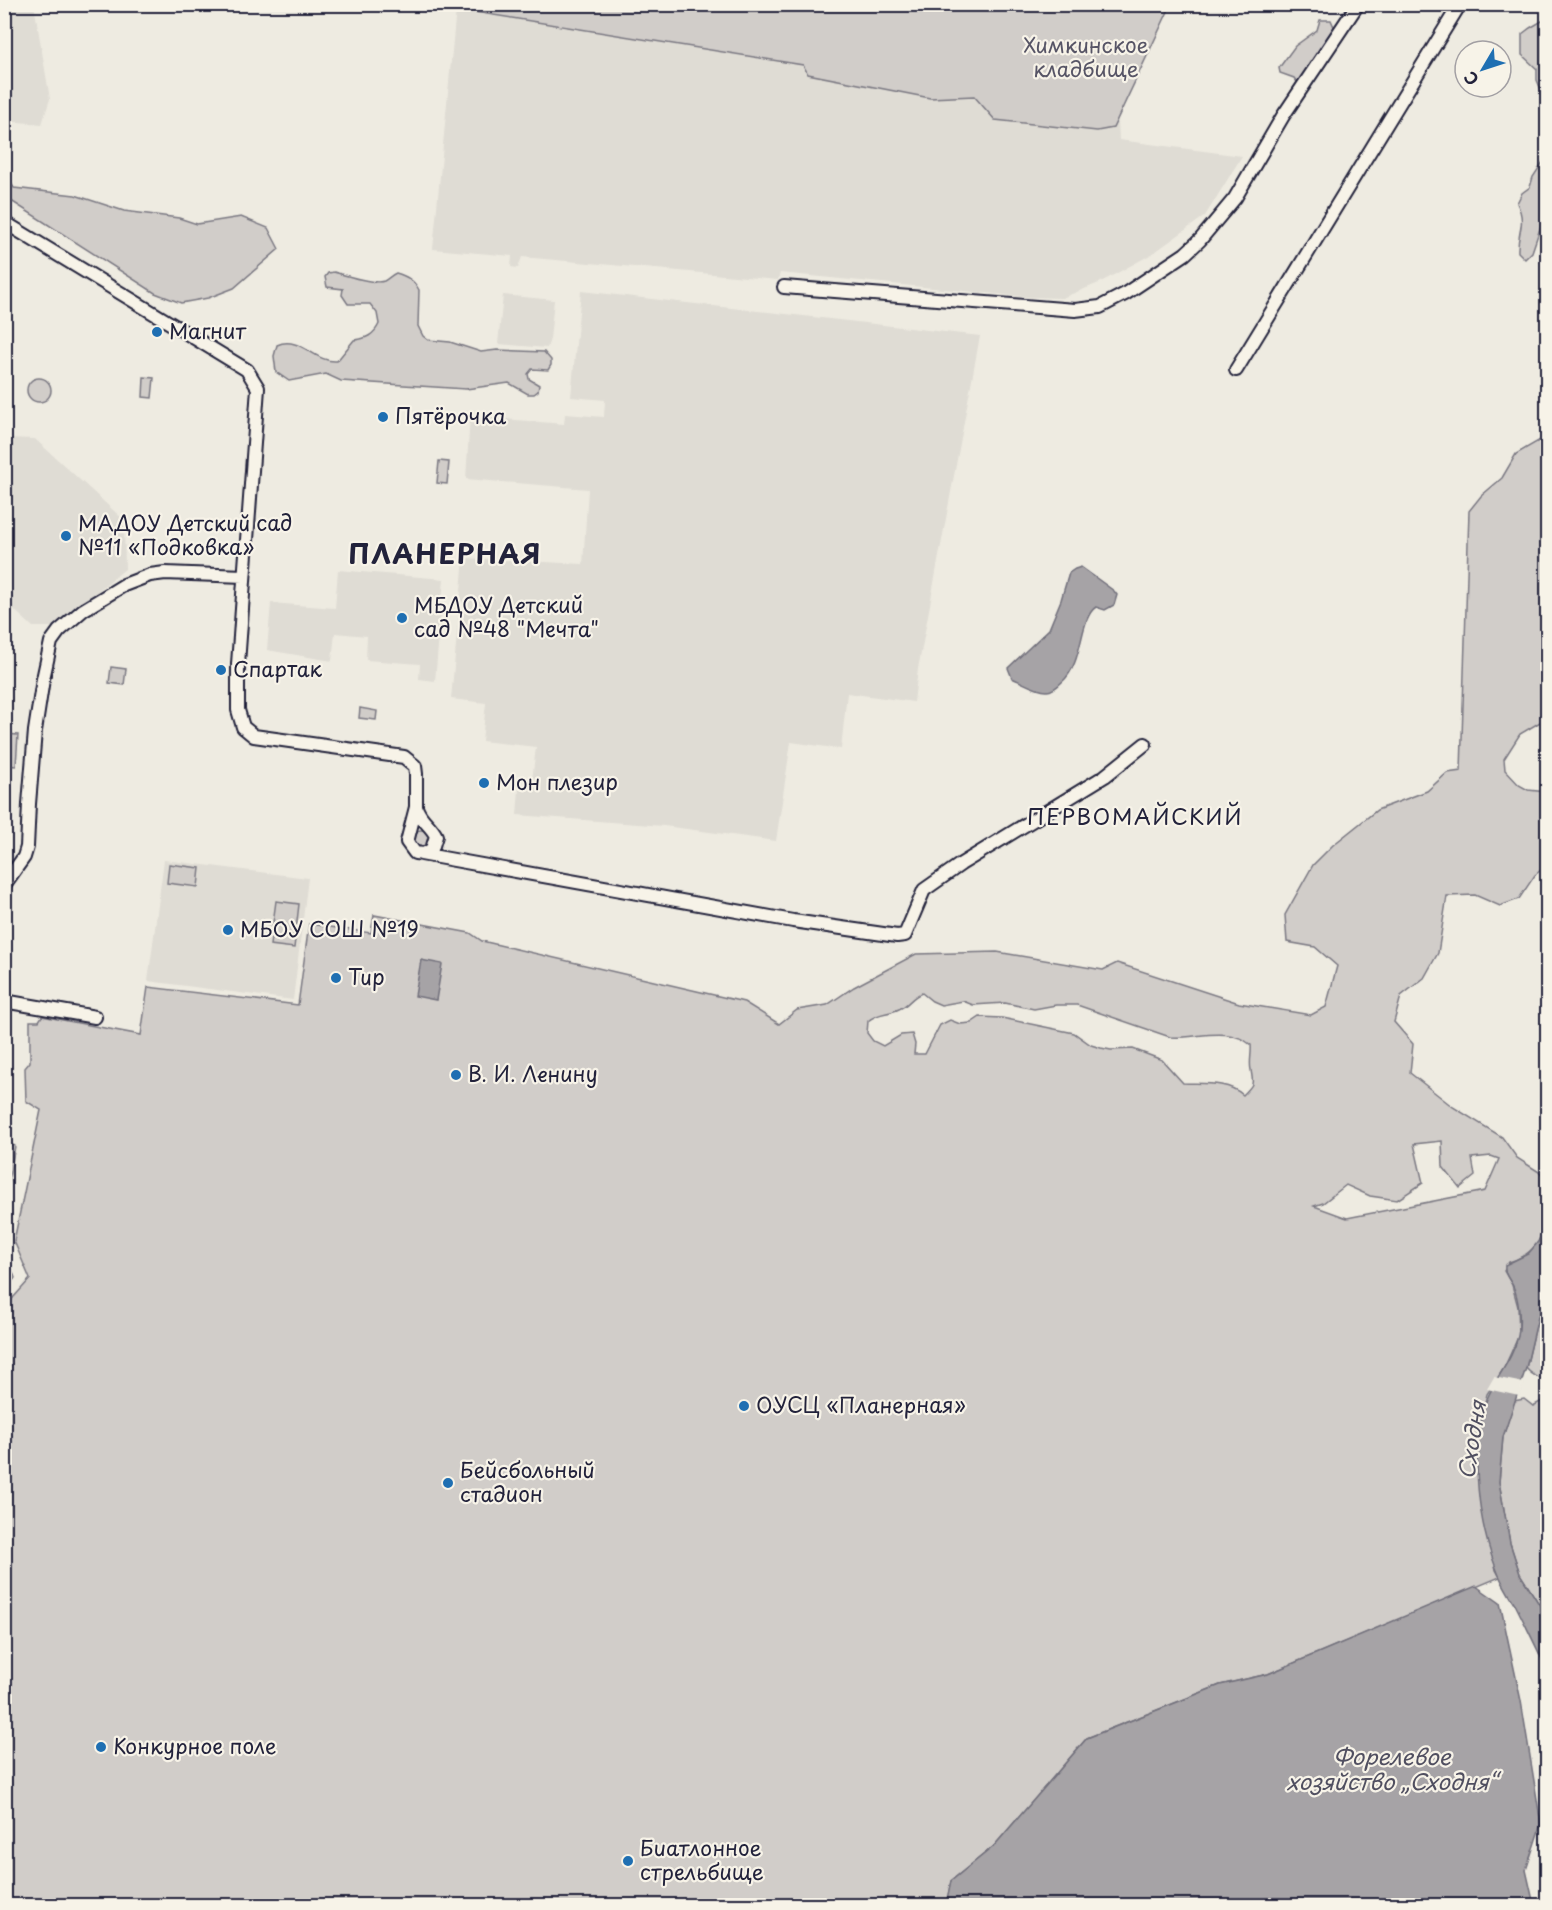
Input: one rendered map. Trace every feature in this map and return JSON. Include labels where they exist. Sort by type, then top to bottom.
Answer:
[{"type":"street","points":[[784,287],[1075,310],[1100,307],[1125,294],[1185,254],[1218,220],[1235,198],[1283,117],[1358,4]]},
{"type":"street","points":[[1236,370],[1460,4]]},
{"type":"street","points":[[4,222],[247,370],[258,388],[238,664],[238,710],[243,727],[254,736],[404,758],[415,766],[416,807],[419,816],[436,836],[437,853],[444,859]]},
{"type":"street","points":[[4,885],[24,857],[27,847],[35,731],[51,642],[59,631],[83,610],[124,585],[150,575],[165,573],[244,576]]},
{"type":"street","points":[[416,807],[408,833],[408,846],[415,853],[770,917],[897,936],[905,934],[924,890],[961,864],[1105,776],[1145,744]]},
{"type":"street","points":[[408,833],[419,824],[428,825]]},
{"type":"street","points":[[420,854],[428,852],[435,845]]},
{"type":"street","points":[[4,1000],[95,1017]]},
{"type":"shaded area","points":[[4,5],[34,5],[50,99],[42,124],[5,121]]},
{"type":"shaded area","points":[[456,9],[903,81],[1118,119],[1119,140],[1242,156],[1205,216],[1152,254],[1099,283],[1062,298],[1025,297],[780,273],[778,280],[522,257],[518,268],[511,267],[512,256],[433,249]]},
{"type":"shaded area","points":[[581,291],[980,336],[918,669],[914,702],[847,693],[841,749],[791,742],[776,841],[664,826],[517,815],[519,789],[531,789],[536,747],[482,741],[486,703],[451,699],[464,558],[583,564],[588,489],[466,479],[470,416],[564,424],[565,414],[604,417],[605,400],[571,397]]},
{"type":"shaded area","points":[[503,295],[554,300],[547,348],[498,344]]},
{"type":"shaded area","name":"МАДОУ Детский сад №11 «Подковка»","points":[[6,438],[35,439],[124,520],[125,569],[53,627],[33,627],[9,605]]},
{"type":"shaded area","points":[[338,570],[444,579],[435,681],[419,679],[420,664],[366,660],[367,636],[335,633],[332,661],[267,650],[271,603],[335,608]]},
{"type":"shaded area","name":"МБОУ СОШ №19","points":[[164,860],[308,878],[293,1000],[148,981]]},
{"type":"green space","name":"Химкинское кладбище","points":[[390,5],[1171,5],[1113,128],[1097,131],[995,120],[974,96],[930,98],[808,74],[803,65],[456,9]]},
{"type":"green space","points":[[1547,18],[1547,149],[1544,129],[1545,99],[1537,80],[1537,69],[1522,55],[1522,34]]},
{"type":"green space","points":[[1320,20],[1331,20],[1335,29],[1302,83],[1280,73],[1279,68],[1295,46],[1317,30]]},
{"type":"green space","points":[[1547,149],[1547,208],[1532,252],[1525,259],[1518,252],[1521,217],[1517,203],[1522,193],[1530,187],[1533,177],[1545,159]]},
{"type":"green space","points":[[5,177],[14,188],[75,195],[124,211],[179,218],[197,224],[241,217],[268,228],[279,249],[234,288],[208,298],[181,303],[155,293],[5,197]]},
{"type":"green space","points":[[334,272],[373,282],[384,281],[396,273],[409,279],[419,290],[418,326],[428,340],[450,342],[481,352],[497,350],[544,352],[551,360],[548,370],[532,369],[528,374],[529,379],[539,385],[538,391],[528,394],[509,383],[466,389],[341,381],[326,374],[289,381],[276,372],[274,356],[277,345],[293,344],[322,358],[337,361],[354,340],[369,336],[379,324],[377,313],[370,304],[348,304],[342,295],[343,289],[327,287],[325,277],[328,273]]},
{"type":"green space","points":[[144,377],[154,378],[152,398],[143,397]]},
{"type":"green space","points":[[39,378],[47,382],[51,390],[47,398],[39,402],[31,398],[27,390],[31,382]]},
{"type":"green space","name":"ОУСЦ «Планерная»","points":[[1540,440],[1547,443],[1547,718],[1520,734],[1504,759],[1505,770],[1519,785],[1528,790],[1547,792],[1547,865],[1535,875],[1519,899],[1500,906],[1475,895],[1447,896],[1438,953],[1424,978],[1401,996],[1394,1022],[1413,1044],[1410,1073],[1453,1107],[1502,1137],[1517,1158],[1547,1177],[1546,1217],[1539,1239],[1533,1249],[1509,1262],[1504,1271],[1512,1285],[1518,1307],[1519,1335],[1504,1368],[1487,1394],[1476,1457],[1496,1570],[1500,1577],[1268,1674],[1220,1685],[1087,1738],[994,1846],[951,1881],[946,1905],[5,1905],[4,1308],[30,1279],[14,1241],[41,1110],[26,1101],[25,1068],[30,1062],[30,1021],[39,1021],[42,1016],[141,1035],[148,987],[298,1005],[309,924],[371,933],[374,915],[470,933],[482,941],[744,1002],[779,1024],[797,1010],[827,1005],[854,987],[916,954],[997,952],[1103,970],[1117,963],[1239,1003],[1311,1015],[1326,1007],[1337,966],[1315,947],[1287,942],[1285,915],[1313,865],[1333,845],[1377,810],[1427,791],[1447,773],[1461,771],[1469,511],[1481,496],[1502,478],[1516,454]],"holes":[[[922,993],[941,1005],[963,1001],[973,1005],[1005,1003],[1034,1009],[1056,1005],[1077,1005],[1170,1037],[1212,1034],[1232,1036],[1251,1045],[1252,1083],[1243,1095],[1223,1085],[1183,1083],[1162,1060],[1133,1049],[1101,1048],[1091,1045],[1074,1033],[1002,1018],[980,1017],[971,1023],[960,1024],[950,1020],[940,1025],[925,1054],[914,1054],[915,1044],[912,1034],[901,1035],[883,1046],[873,1041],[867,1033],[868,1021],[876,1016],[895,1011]],[[1442,1141],[1443,1167],[1460,1188],[1475,1176],[1472,1158],[1491,1156],[1499,1159],[1485,1191],[1347,1218],[1314,1206],[1323,1203],[1346,1185],[1370,1196],[1397,1200],[1423,1183],[1414,1144]]]},
{"type":"green space","points":[[439,461],[449,462],[447,484],[437,483]]},
{"type":"green space","points":[[111,667],[126,669],[124,685],[109,683]]},
{"type":"green space","points":[[360,708],[377,711],[376,720],[359,718]]},
{"type":"green space","points":[[5,734],[18,735],[16,766],[5,765]]},
{"type":"green space","points":[[421,830],[427,833],[430,839],[427,845],[421,848],[415,845],[412,839],[415,833]]},
{"type":"green space","points":[[169,864],[200,868],[198,887],[167,883]]},
{"type":"green space","points":[[276,901],[299,904],[294,948],[270,945]]},
{"type":"green space","points":[[5,1142],[15,1146],[5,1201]]},
{"type":"green space","points":[[4,1250],[15,1278],[5,1291],[4,1291]]},
{"type":"green space","points":[[1547,1303],[1547,1383],[1526,1368],[1538,1317]]},
{"type":"green space","points":[[1547,1386],[1547,1622],[1541,1607],[1520,1574],[1510,1543],[1499,1482],[1503,1437],[1514,1401],[1524,1399],[1533,1406],[1544,1400]]},
{"type":"water","points":[[1081,567],[1114,591],[1117,595],[1114,605],[1105,610],[1096,607],[1091,613],[1074,664],[1069,674],[1055,688],[1043,691],[1012,678],[1008,668],[1049,629],[1069,573]]},
{"type":"water","points":[[421,960],[442,964],[436,1000],[415,996]]},
{"type":"water","points":[[1547,1221],[1547,1303],[1538,1317],[1526,1368],[1503,1437],[1499,1482],[1510,1543],[1520,1574],[1541,1607],[1547,1622],[1547,1670],[1502,1582],[1490,1550],[1478,1490],[1477,1448],[1486,1400],[1511,1355],[1519,1330],[1517,1297],[1506,1274],[1505,1265],[1528,1254],[1538,1242]]},
{"type":"water","name":"Форелевое хозяйство „Сходня“","points":[[1476,1586],[1500,1603],[1521,1701],[1541,1824],[1526,1870],[1534,1905],[946,1905],[951,1881],[994,1846],[1087,1738],[1220,1685],[1268,1674]]},
{"type":"pier","points":[[1494,1377],[1524,1383],[1519,1396],[1487,1389]]},
{"type":"place","name":"Магнит","points":[[157,332]]},
{"type":"place","name":"Пятёрочка","points":[[383,417]]},
{"type":"place","name":"МАДОУ Детский сад №11 «Подковка»","points":[[66,536]]},
{"type":"place","name":"МБДОУ Детский сад №48 \"Мечта\"","points":[[402,618]]},
{"type":"place","name":"Спартак","points":[[221,670]]},
{"type":"place","name":"Мон плезир","points":[[484,783]]},
{"type":"place","name":"МБОУ СОШ №19","points":[[228,930]]},
{"type":"place","name":"Тир","points":[[336,978]]},
{"type":"place","name":"В. И. Ленину","points":[[456,1075]]},
{"type":"place","name":"ОУСЦ «Планерная»","points":[[744,1406]]},
{"type":"place","name":"Бейсбольный стадион","points":[[448,1483]]},
{"type":"place","name":"Конкурное поле","points":[[101,1747]]},
{"type":"place","name":"Биатлонное стрельбище","points":[[628,1861]]},
{"type":"district","name":"ПЛАНЕРНАЯ","points":[[445,555]]},
{"type":"district","name":"ПЕРВОМАЙСКИЙ","points":[[1135,817]]},
{"type":"water label","name":"Сходня","points":[[1472,1440]]}]
